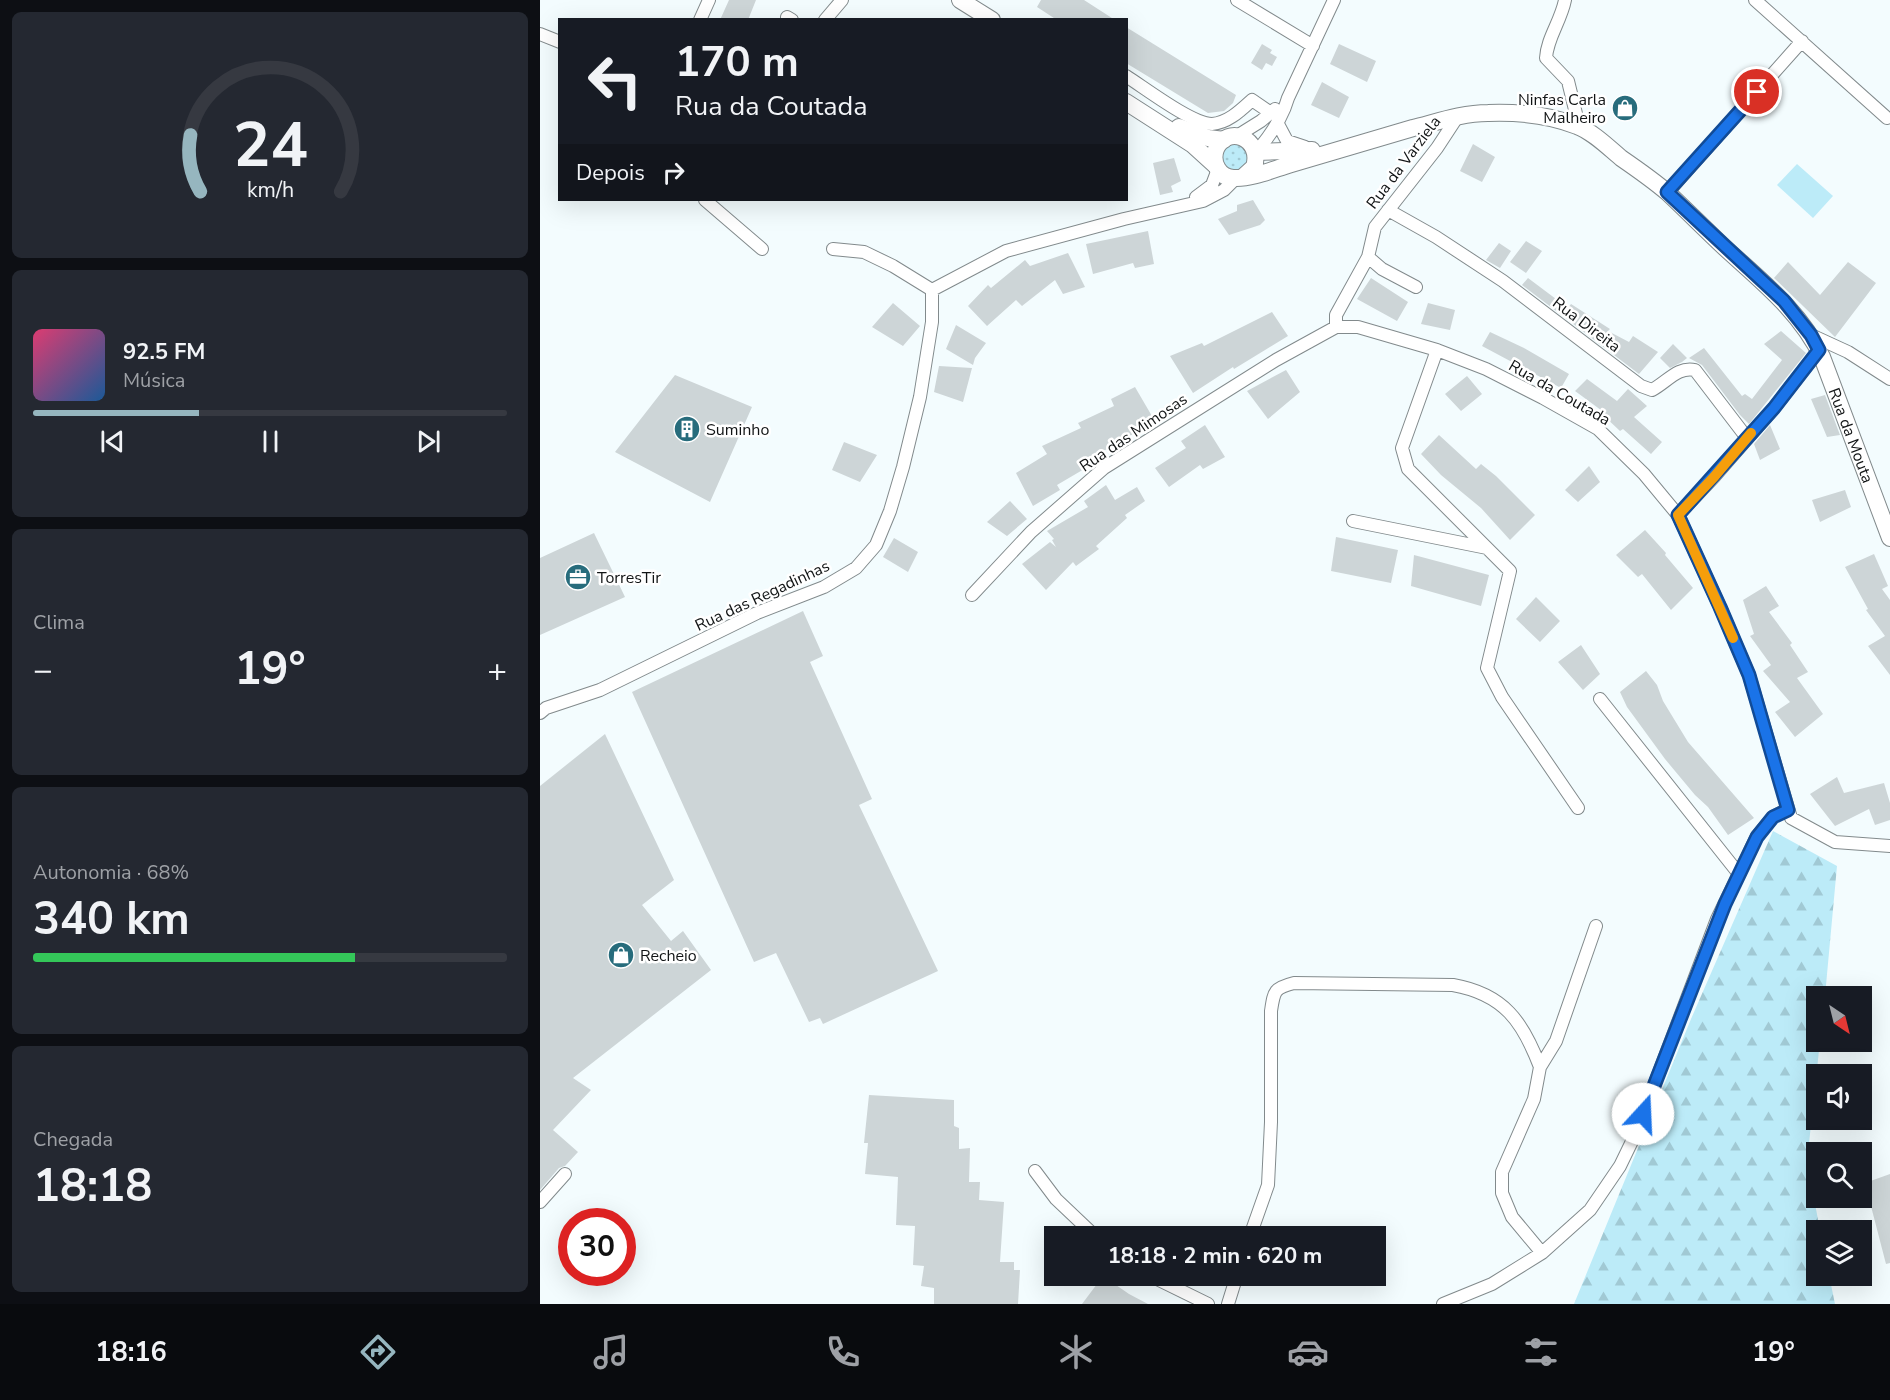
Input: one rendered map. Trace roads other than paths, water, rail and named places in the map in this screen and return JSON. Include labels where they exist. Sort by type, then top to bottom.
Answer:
[{"type":"main road","points":[[960,0],[989,18]]},
{"type":"main road","points":[[1128,103],[1198,149],[1223,175],[1240,178],[1458,116],[1509,113],[1544,117],[1579,126]]},
{"type":"main road","points":[[1145,113],[1188,132],[1249,141],[1256,152],[1254,167],[1240,178]]},
{"type":"main road","name":"Rua da Mouta","points":[[1579,126],[1667,192],[1784,301],[1820,343],[1890,538]]},
{"type":"main road","points":[[1216,167],[1214,157],[1217,147],[1230,138]]},
{"type":"main road","points":[[1256,152],[1294,152],[1355,144]]},
{"type":"street","points":[[701,18],[709,0]]},
{"type":"street","points":[[827,18],[842,0]]},
{"type":"street","points":[[1237,0],[1313,46]]},
{"type":"street","points":[[1256,152],[1274,118],[1288,98],[1334,0]]},
{"type":"street","points":[[1565,0],[1562,17],[1546,47],[1546,58],[1568,81],[1579,126]]},
{"type":"street","points":[[1755,0],[1887,118]]},
{"type":"street","points":[[540,34],[558,41]]},
{"type":"street","points":[[1667,192],[1802,41]]},
{"type":"street","points":[[1128,77],[1187,115],[1212,124],[1228,119],[1252,100],[1274,118],[1287,141],[1294,145],[1315,149]]},
{"type":"street","name":"Rua da Varziela","points":[[1336,327],[1336,315],[1368,256],[1375,227],[1437,148],[1458,116]]},
{"type":"street","points":[[1230,138],[1274,118]]},
{"type":"street","points":[[1181,205],[1201,195],[1212,185],[1216,167]]},
{"type":"street","points":[[833,249],[864,252],[893,266],[932,290],[1006,251],[1203,201],[1240,178]]},
{"type":"street","points":[[706,201],[762,249]]},
{"type":"street","name":"Rua Direita","points":[[1388,210],[1436,237],[1503,281],[1641,386],[1652,390],[1677,372],[1688,368],[1695,370],[1747,438]]},
{"type":"street","points":[[1368,256],[1382,269],[1416,287]]},
{"type":"street","name":"Rua das Regadinhas","points":[[540,713],[546,708],[600,690],[757,613],[824,587],[856,568],[876,545],[890,511],[921,397],[932,322],[932,290]]},
{"type":"street","name":"Rua da Coutada","points":[[1336,327],[1358,327],[1437,350],[1486,369],[1544,398],[1598,429],[1644,474],[1678,515],[1720,607],[1749,675],[1788,810]]},
{"type":"street","name":"Rua das Mimosas","points":[[972,595],[1031,532],[1104,468],[1276,360],[1336,327]]},
{"type":"street","points":[[1678,515],[1774,408],[1820,343],[1848,352],[1890,379]]},
{"type":"street","points":[[1437,350],[1401,448],[1408,469],[1510,571],[1487,668],[1502,697],[1578,808]]},
{"type":"street","points":[[1353,521],[1488,548]]},
{"type":"street","points":[[1600,699],[1739,874]]},
{"type":"street","points":[[1443,1304],[1492,1284],[1542,1253],[1590,1210],[1620,1166],[1636,1133],[1717,919],[1757,837],[1773,817],[1788,810],[1791,818],[1835,842],[1890,846]]},
{"type":"street","points":[[1542,1253],[1512,1217],[1502,1193],[1502,1172],[1534,1099],[1540,1067],[1556,1041],[1596,926]]},
{"type":"street","points":[[1254,1226],[1268,1185],[1271,1122],[1271,1011],[1273,994],[1280,987],[1294,983],[1454,985],[1473,989],[1492,998],[1508,1011],[1529,1038],[1540,1067]]},
{"type":"street","points":[[1035,1171],[1056,1199],[1084,1226]]},
{"type":"street","points":[[540,1202],[565,1174]]},
{"type":"street","points":[[1170,1286],[1208,1304]]},
{"type":"street","points":[[1228,1304],[1234,1286]]},
{"type":"place","name":"Ninfas Carla Malheiro","points":[[1625,108]]},
{"type":"place","name":"Suminho","points":[[687,429]]},
{"type":"place","name":"TorresTir","points":[[578,577]]},
{"type":"place","name":"Recheio","points":[[621,955]]}]
